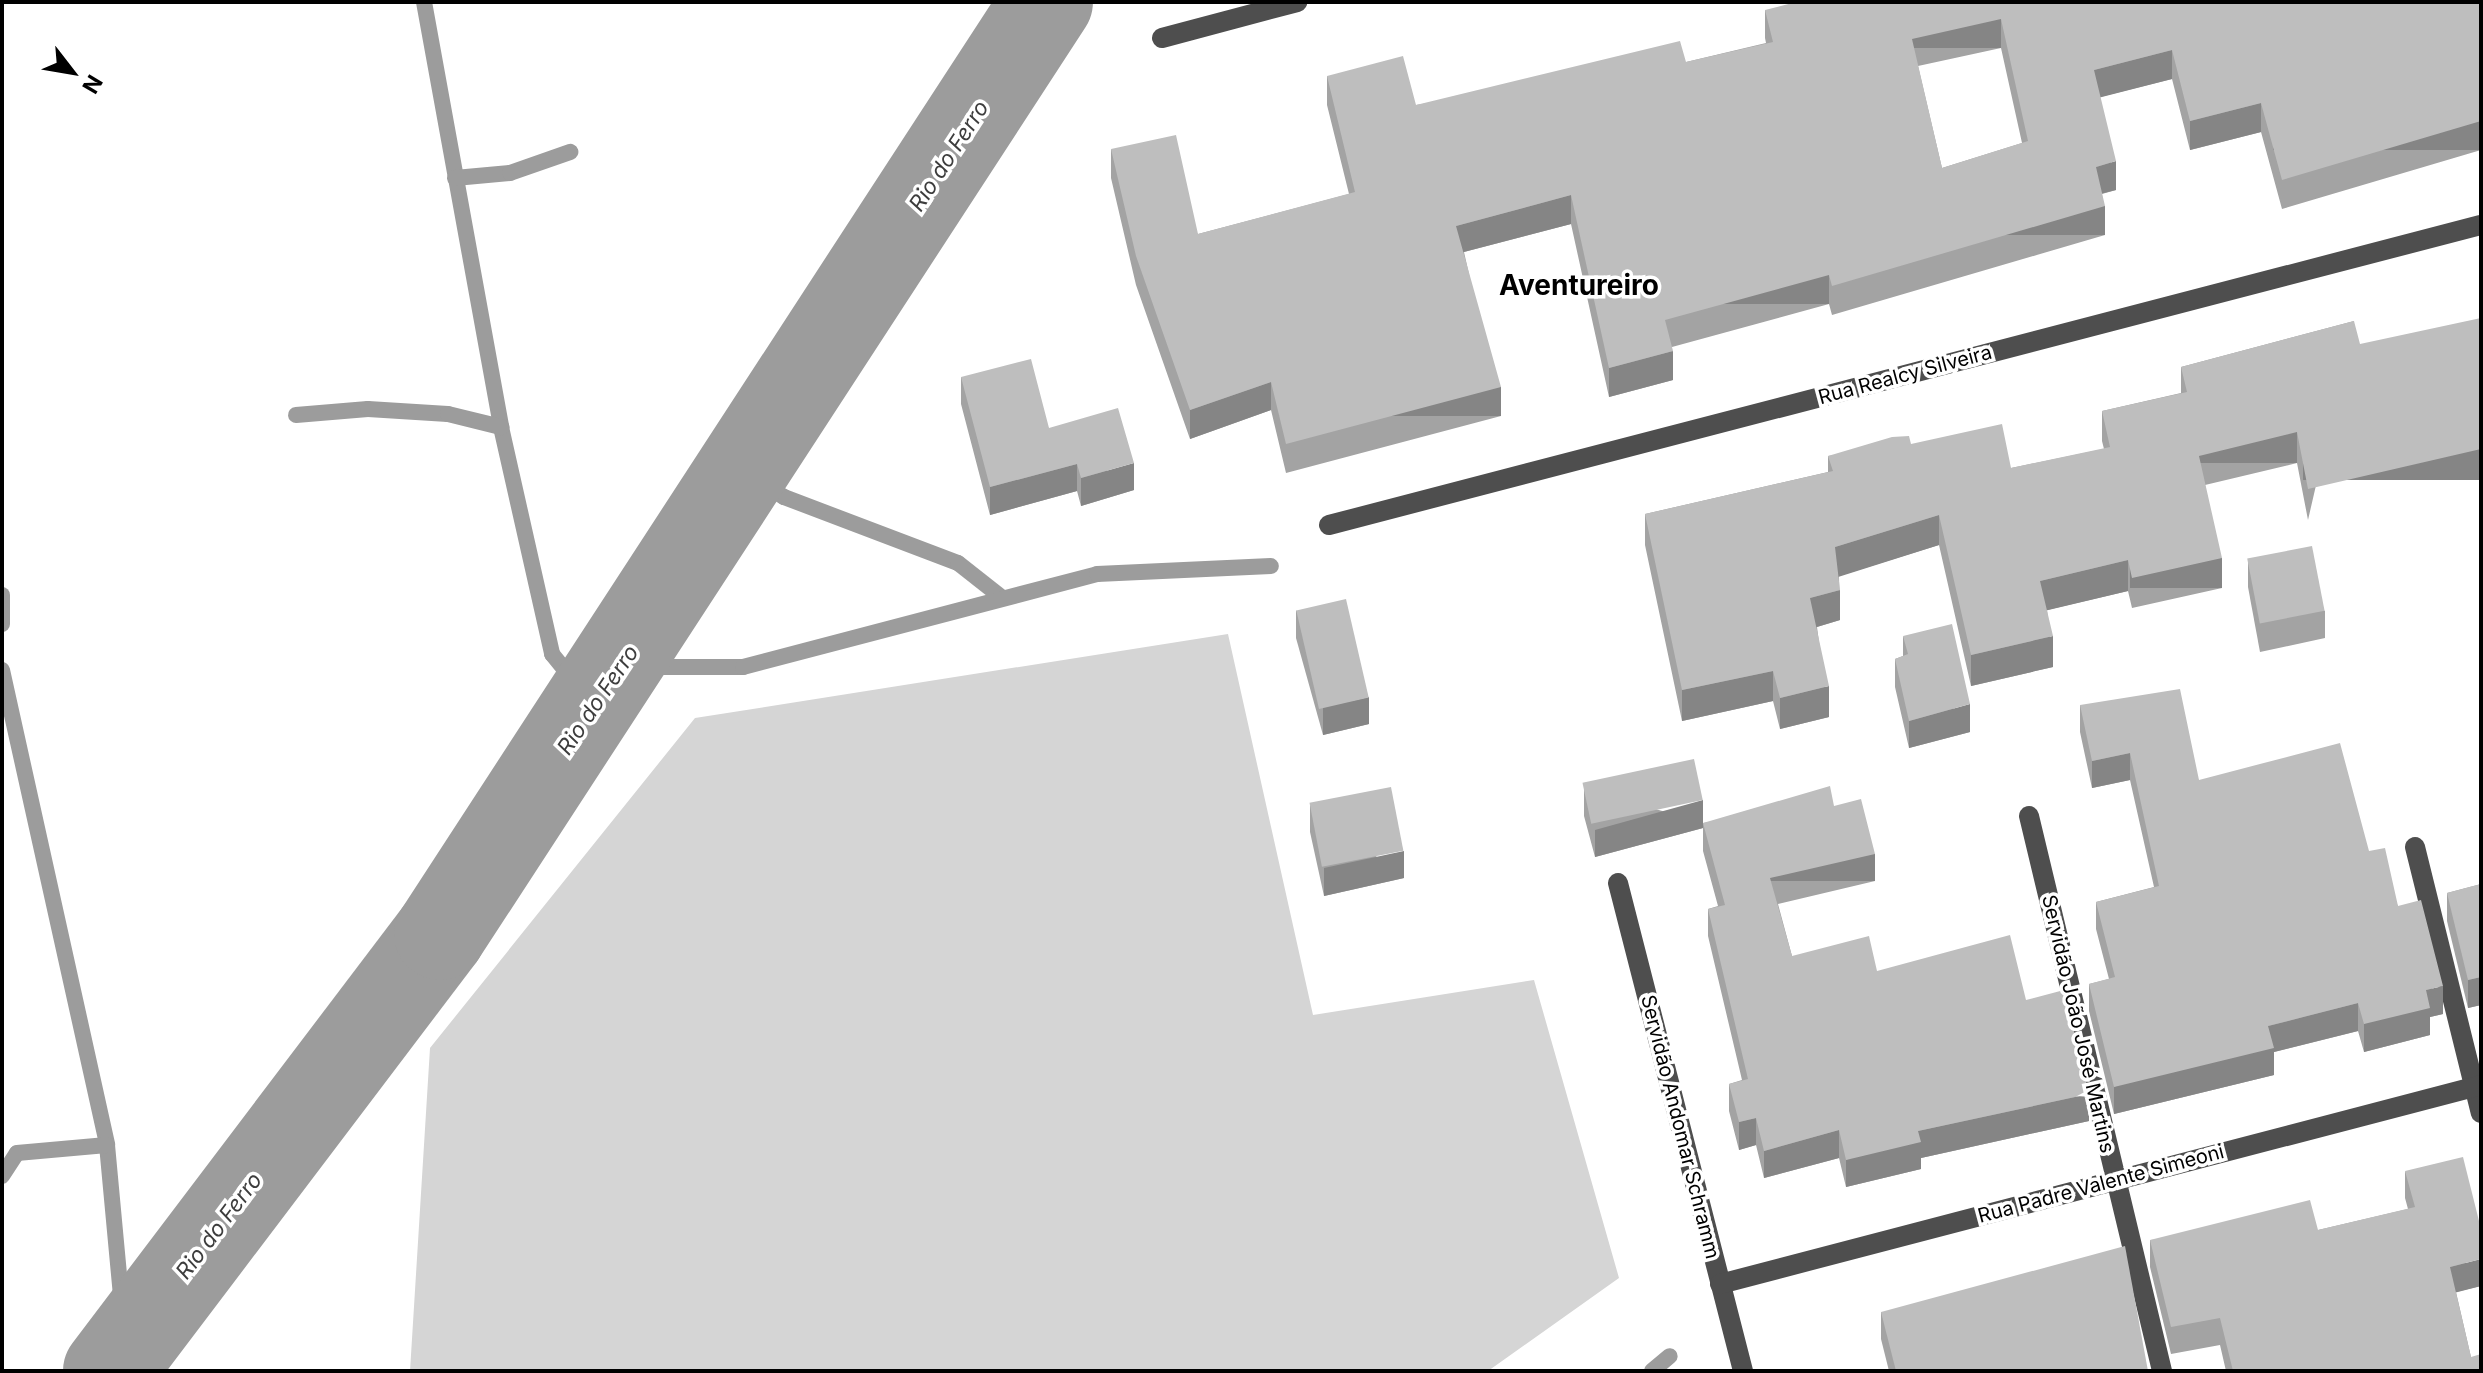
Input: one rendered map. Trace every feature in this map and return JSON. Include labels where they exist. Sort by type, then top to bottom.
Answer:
[{"type":"street","points":[[1162,38],[1297,2]]},
{"type":"street","name":"Rua Realcy Silveira","points":[[1329,525],[2481,225]]},
{"type":"street","name":"Servidão João José Martins","points":[[2029,816],[2162,1371]]},
{"type":"street","points":[[2415,847],[2478,1086],[2481,1113]]},
{"type":"street","name":"Servidão Andomar Schramm","points":[[1618,883],[1743,1371]]},
{"type":"street","name":"Rua Padre Valente Simeoni","points":[[1720,1284],[2478,1086]]},
{"type":"shaded area","points":[[1228,634],[1313,1015],[1534,980],[1619,1278],[1488,1371],[410,1371],[430,1048],[695,718]]},
{"type":"building","points":[[1796,2],[2481,2],[2481,121],[2282,180],[2261,103],[2190,121],[2172,50],[2094,70],[2116,161],[2096,167],[2105,206],[1832,286],[1829,275],[1665,320],[1673,351],[1609,368],[1571,195],[1456,226],[1501,387],[1286,444],[1271,382],[1190,410],[1136,256],[1111,149],[1176,135],[1198,234],[1355,192],[1327,76],[1403,56],[1416,105],[1680,41],[1686,62],[1773,42],[1765,10]],"holes":[[[2001,19],[2028,141],[1942,168],[1912,39]]]},
{"type":"building","points":[[2481,318],[2481,449],[2308,489],[2297,432],[2199,456],[2222,558],[2132,578],[2128,560],[2040,581],[2053,636],[1971,655],[1939,515],[1835,547],[1840,590],[1810,598],[1829,686],[1780,698],[1773,671],[1682,690],[1645,514],[1833,471],[1828,456],[1892,437],[1909,436],[1911,444],[2002,424],[2011,468],[2110,447],[2102,411],[2187,392],[2181,367],[2354,321],[2360,344]]},
{"type":"building","points":[[1031,359],[1049,428],[1118,408],[1134,463],[1081,478],[1077,464],[990,487],[961,377]]},
{"type":"building","points":[[2312,546],[2325,611],[2260,623],[2247,559]]},
{"type":"building","points":[[1346,599],[1369,697],[1319,709],[1296,610]]},
{"type":"building","points":[[1952,624],[1970,704],[1909,721],[1895,659],[1908,654],[1903,636]]},
{"type":"building","points":[[2180,689],[2199,780],[2340,743],[2369,851],[2385,848],[2398,906],[2421,900],[2443,986],[2426,990],[2430,1008],[2364,1024],[2358,1003],[2268,1026],[2274,1048],[2114,1087],[2089,984],[2115,977],[2096,902],[2159,886],[2130,753],[2092,761],[2080,705]]},
{"type":"building","points":[[1694,759],[1703,800],[1591,824],[1582,783]]},
{"type":"building","points":[[1830,786],[1834,806],[1861,799],[1875,854],[1770,878],[1792,956],[1869,936],[1877,971],[2010,935],[2026,1000],[2064,990],[2089,1094],[1918,1131],[1921,1142],[1846,1160],[1839,1130],[1764,1151],[1756,1118],[1739,1122],[1729,1084],[1748,1079],[1708,909],[1725,905],[1703,823]]},
{"type":"building","points":[[1391,787],[1403,851],[1322,867],[1310,803]]},
{"type":"building","points":[[2481,884],[2481,977],[2468,980],[2447,893]]},
{"type":"building","points":[[2463,1157],[2481,1229],[2481,1259],[2450,1267],[2471,1357],[2481,1354],[2481,1371],[2233,1371],[2220,1318],[2171,1327],[2150,1240],[2310,1200],[2318,1230],[2415,1207],[2405,1171]]},
{"type":"building","points":[[2125,1246],[2148,1371],[1896,1371],[1881,1312]]},
{"type":"waterway","points":[[424,2],[501,427],[552,654],[595,707]]},
{"type":"waterway","name":"Rio do Ferro","points":[[109,1371],[440,934],[1047,2]]},
{"type":"waterway","points":[[455,178],[510,173],[570,152]]},
{"type":"waterway","points":[[296,415],[368,409],[448,414],[501,427]]},
{"type":"waterway","points":[[745,473],[784,497],[958,563],[1001,597]]},
{"type":"waterway","points":[[621,667],[743,667],[1097,574],[1271,566]]},
{"type":"waterway","points":[[2,595],[2,624]]},
{"type":"waterway","points":[[2,670],[107,1145],[126,1350]]},
{"type":"waterway","points":[[2,1176],[17,1153],[107,1145]]},
{"type":"waterway","points":[[1652,1371],[1670,1356]]},
{"type":"district","name":"Aventureiro","points":[[1579,285]]}]
